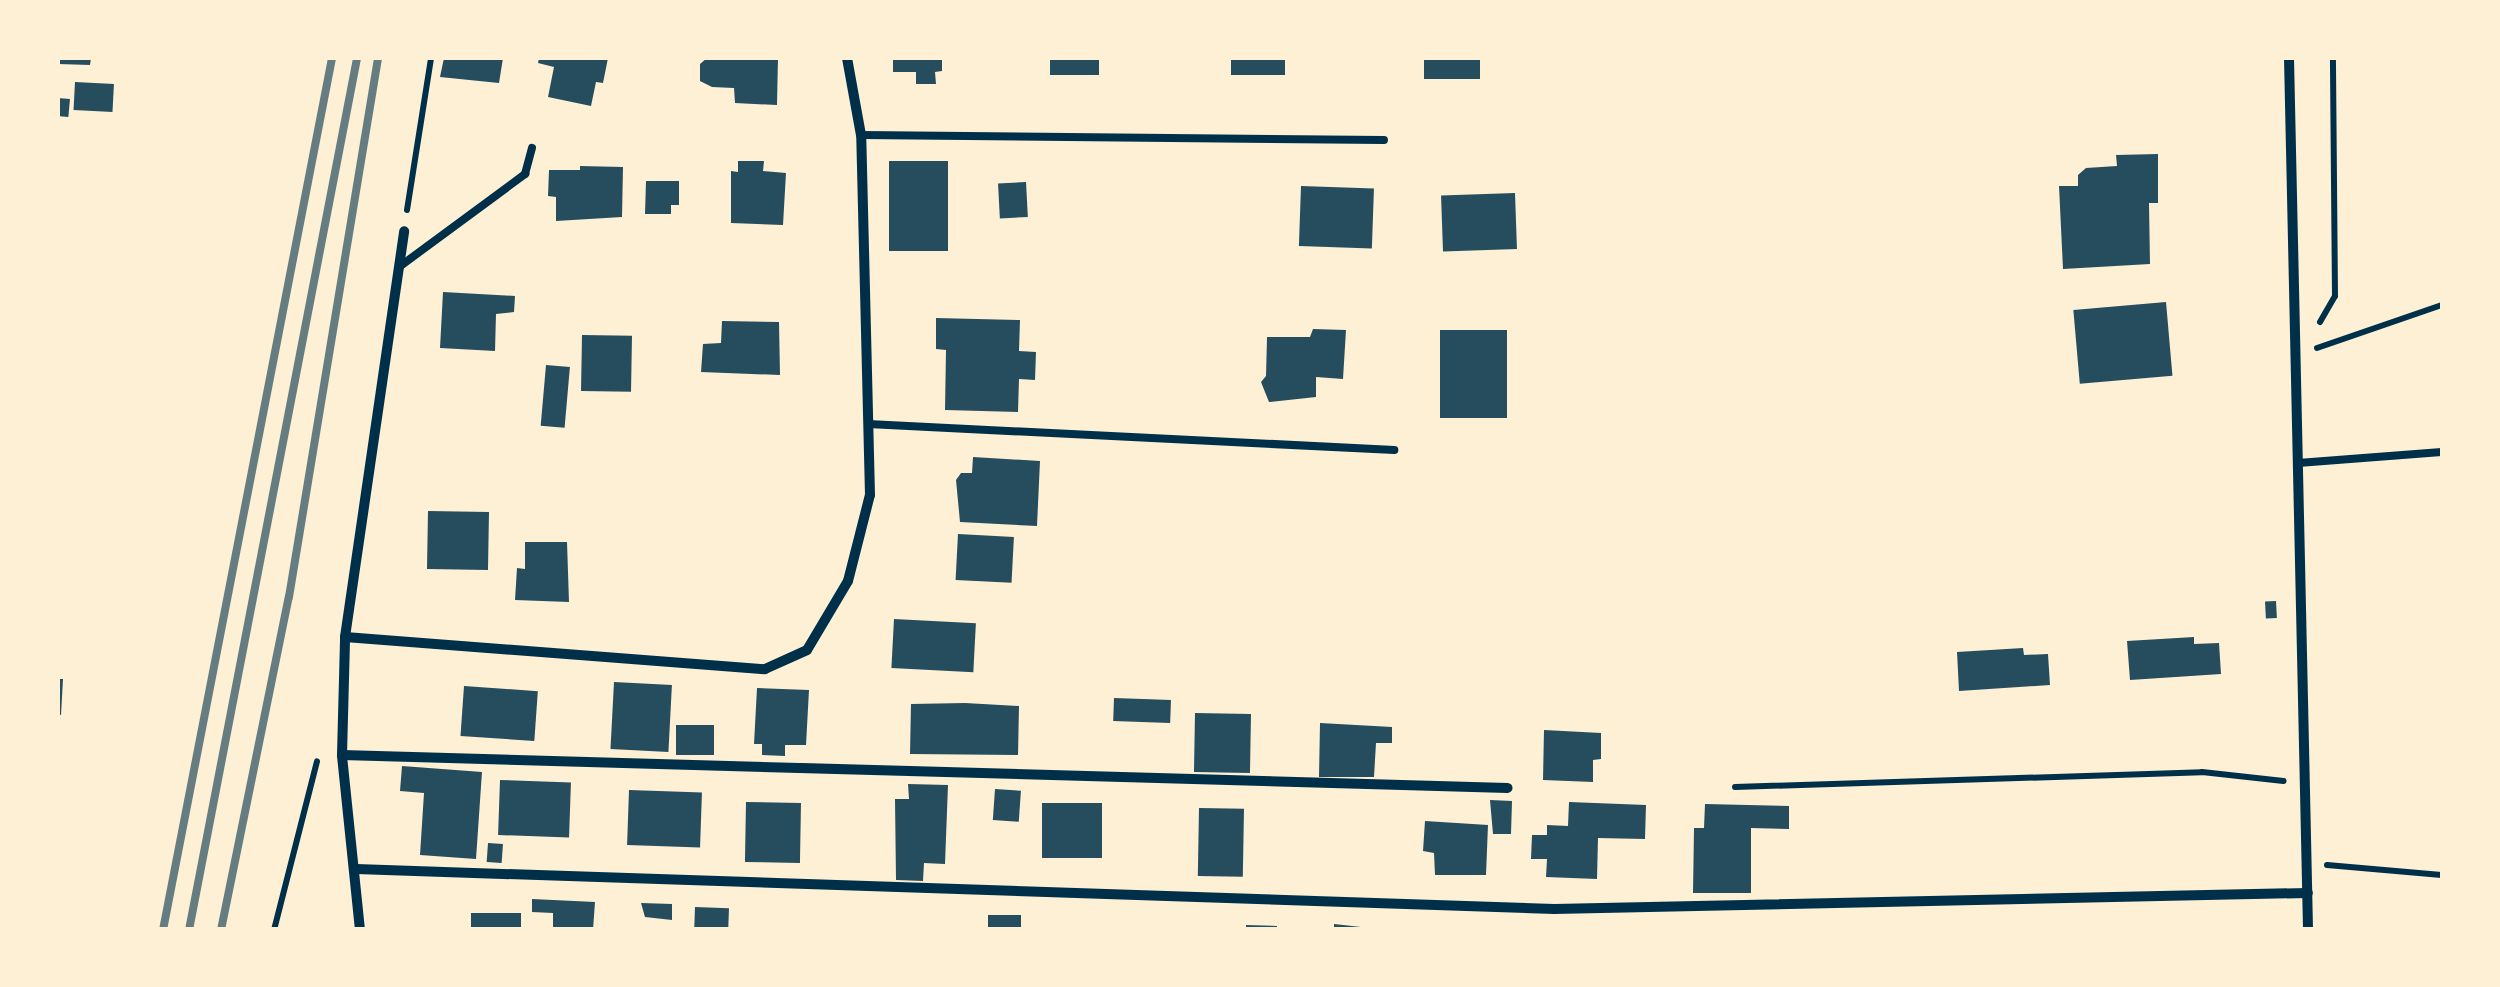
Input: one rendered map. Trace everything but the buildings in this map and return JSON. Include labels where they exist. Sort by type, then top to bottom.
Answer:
[{"type":"street","points":[[345,637],[764,670],[807,650],[848,582],[870,495],[861,135],[846,58]]},
{"type":"street","points":[[2289,58],[2308,930]]},
{"type":"street","points":[[360,930],[342,755],[345,637],[404,231]]},
{"type":"street","points":[[342,755],[1508,788]]},
{"type":"street","points":[[356,869],[1554,909],[2308,893]]},
{"type":"lane","points":[[861,135],[1384,140]]},
{"type":"lane","points":[[399,267],[525,174],[532,148]]},
{"type":"lane","points":[[868,424],[1394,450]]},
{"type":"lane","points":[[2298,462],[2442,452]]},
{"type":"path","points":[[404,231],[431,58]]},
{"type":"path","points":[[2333,58],[2335,296]]},
{"type":"path","points":[[2296,350],[2318,348],[2442,304]]},
{"type":"path","points":[[274,930],[320,750]]},
{"type":"path","points":[[1735,787],[2202,772],[2305,783]]},
{"type":"path","points":[[2306,864],[2442,875]]},
{"type":"railway","points":[[163,930],[332,58]]},
{"type":"railway","points":[[189,930],[357,58]]},
{"type":"railway","points":[[221,930],[289,597],[378,58]]}]
